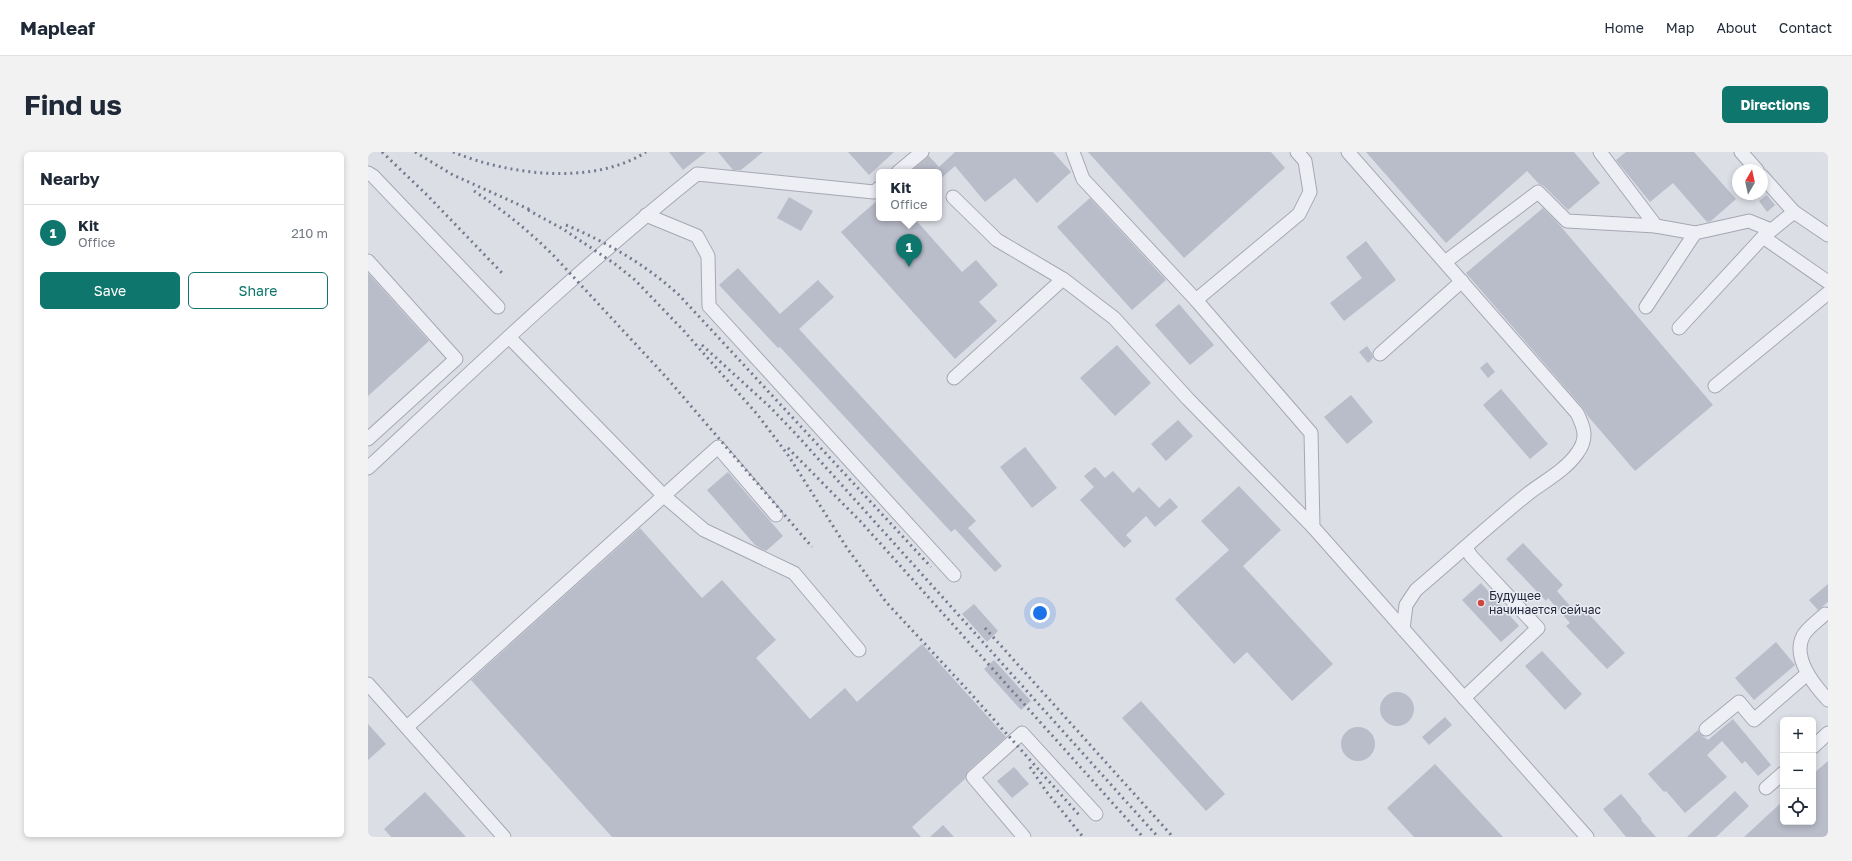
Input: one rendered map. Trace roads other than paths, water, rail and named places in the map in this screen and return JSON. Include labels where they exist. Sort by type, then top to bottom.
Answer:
[{"type":"lane","points":[[902,169],[922,152]]},
{"type":"lane","points":[[1073,152],[1083,179],[1196,300],[1311,433],[1313,528]]},
{"type":"lane","points":[[1196,300],[1299,214],[1310,192],[1305,161],[1297,152]]},
{"type":"lane","points":[[1348,152],[1577,413],[1584,427],[1583,440],[1578,452],[1566,466],[1529,493],[1416,590],[1406,605],[1404,629]]},
{"type":"lane","points":[[1600,152],[1656,226]]},
{"type":"lane","points":[[1741,152],[1752,164]]},
{"type":"lane","points":[[368,173],[373,176],[498,307]]},
{"type":"lane","points":[[368,468],[509,337],[646,215],[697,174],[874,192],[876,190]]},
{"type":"lane","points":[[1768,183],[1794,212],[1828,235]]},
{"type":"lane","points":[[1445,262],[1538,192],[1567,221],[1656,226],[1696,233],[1749,221],[1828,282]]},
{"type":"lane","points":[[953,197],[997,240],[1063,279],[1114,318],[1188,399],[1313,528],[1587,837]]},
{"type":"lane","points":[[1679,328],[1767,234],[1794,212]]},
{"type":"lane","points":[[646,215],[697,236],[708,256],[709,306],[954,575]]},
{"type":"lane","points":[[1646,307],[1696,233]]},
{"type":"lane","points":[[368,261],[456,359],[368,439]]},
{"type":"lane","points":[[954,378],[1063,279]]},
{"type":"lane","points":[[1380,354],[1462,281]]},
{"type":"lane","points":[[1715,386],[1828,293]]},
{"type":"lane","points":[[509,337],[664,496],[704,530],[794,574],[859,650]]},
{"type":"lane","points":[[407,727],[718,447],[776,515]]},
{"type":"lane","points":[[1464,698],[1538,628],[1466,548]]},
{"type":"lane","points":[[1825,614],[1803,636],[1800,650],[1808,674],[1828,700]]},
{"type":"lane","points":[[1706,729],[1739,702],[1754,720],[1808,674]]},
{"type":"lane","points":[[368,684],[504,837]]},
{"type":"lane","points":[[1024,837],[973,777],[1022,733],[1096,814]]},
{"type":"lane","points":[[1816,744],[1828,733]]},
{"type":"lane","points":[[1766,788],[1780,776]]},
{"type":"railway","points":[[382,152],[427,195],[504,275]]},
{"type":"railway","points":[[415,152],[453,175],[533,211]]},
{"type":"railway","points":[[453,152],[475,160],[499,166],[525,171],[551,173],[576,173],[601,170],[625,163],[646,152]]},
{"type":"railway","points":[[474,191],[516,221],[554,256],[667,378],[812,547]]},
{"type":"railway","points":[[528,210],[563,229],[615,264],[635,280],[684,331],[757,414],[788,455],[847,548],[886,602],[964,686],[1080,816]]},
{"type":"railway","points":[[566,225],[597,239],[626,255],[679,295],[931,567]]},
{"type":"railway","points":[[702,345],[770,407],[795,433],[1158,837]]},
{"type":"railway","points":[[788,448],[862,523],[1143,837]]},
{"type":"railway","points":[[985,628],[1173,837]]},
{"type":"railway","points":[[1030,767],[1046,791],[1083,837]]},
{"type":"place","name":"Kit","points":[[909,267]]},
{"type":"place","name":"Будущее начинается сейчас","points":[[1481,603]]}]
